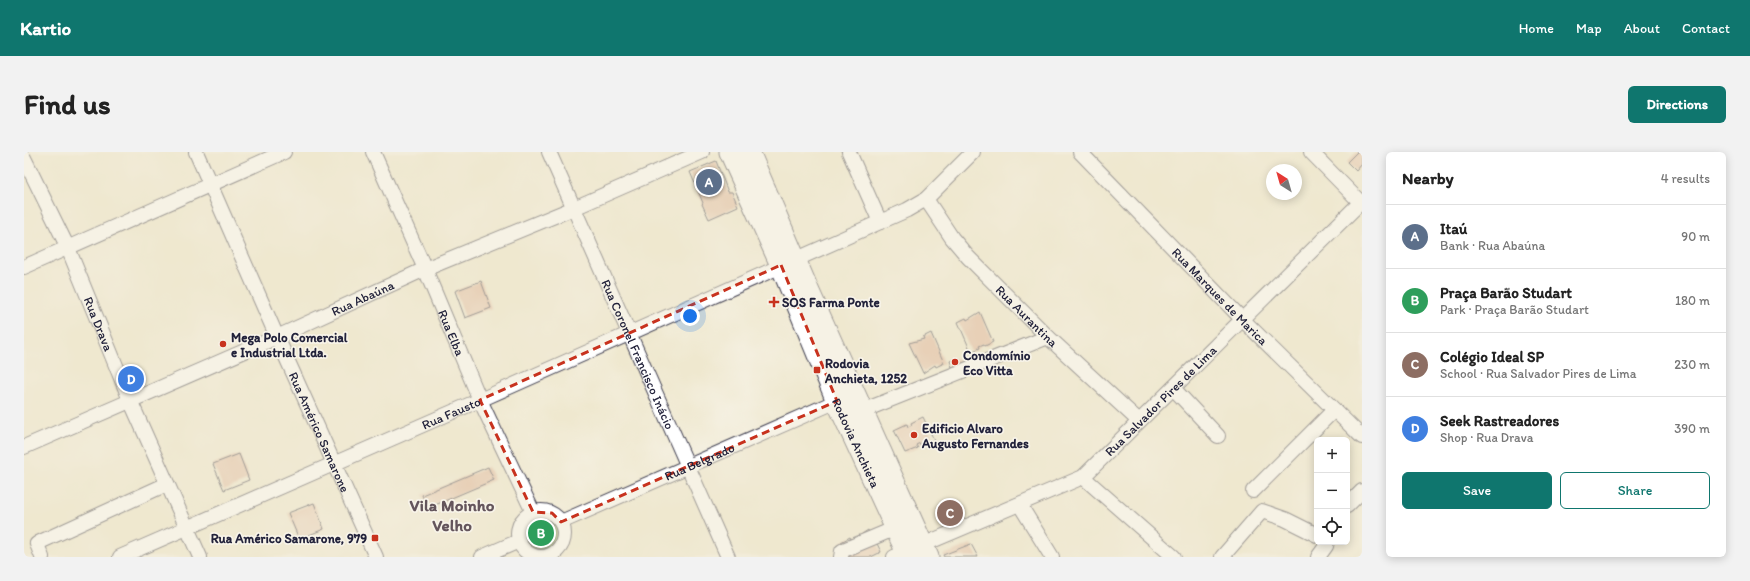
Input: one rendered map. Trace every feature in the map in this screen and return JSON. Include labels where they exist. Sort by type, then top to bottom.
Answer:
[{"type":"highway","name":"Rodovia Anchieta","points":[[730,152],[788,262],[862,411],[912,553]]},
{"type":"highway","name":"Rodovia Anchieta","points":[[749,152],[837,401],[896,528],[912,553]]},
{"type":"street","name":"Rua Américo Samarone","points":[[196,152],[376,557]]},
{"type":"street","points":[[24,267],[284,152]]},
{"type":"street","name":"Rua Elba","points":[[372,152],[426,269],[480,400],[533,512]]},
{"type":"street","name":"Rua Coronel Francisco Inácio","points":[[549,152],[628,334],[728,557]]},
{"type":"street","name":"Rua Abaúna","points":[[24,447],[277,337],[426,269],[574,208],[702,152]]},
{"type":"street","points":[[849,152],[880,222]]},
{"type":"street","name":"Rua Fausto","points":[[120,557],[480,400],[880,222],[926,199],[973,152]]},
{"type":"street","name":"Rua Marques de Marica","points":[[1080,152],[1242,319],[1361,435]]},
{"type":"street","points":[[1311,152],[1362,202]]},
{"type":"street","name":"Rua Drava","points":[[24,158],[68,248],[130,400],[200,557]]},
{"type":"street","name":"Rua Aurantina","points":[[926,199],[952,238],[968,257],[1048,337],[1139,421]]},
{"type":"street","name":"Rua Salvador Pires de Lima","points":[[912,553],[1082,477],[1362,202]]},
{"type":"street","points":[[862,411],[1048,337]]},
{"type":"street","points":[[1172,388],[1218,436]]},
{"type":"street","name":"Rua Belgrado","points":[[561,522],[688,465],[837,401]]},
{"type":"street","points":[[1253,491],[1334,410]]},
{"type":"street","points":[[1082,477],[1174,557]]},
{"type":"street","points":[[42,557],[37,544],[40,542],[167,484]]},
{"type":"street","points":[[1350,503],[1362,491]]},
{"type":"street","points":[[1020,505],[1052,557]]},
{"type":"street","points":[[539,511],[552,513],[561,522],[563,528],[563,540],[552,556],[536,556],[529,553],[523,548],[519,541],[519,527],[522,521],[533,512],[539,511]]},
{"type":"street","points":[[1222,557],[1262,511],[1285,519],[1314,534]]},
{"type":"street","points":[[841,557],[842,551],[896,528]]},
{"type":"street","points":[[1216,557],[1235,534]]},
{"type":"street","points":[[482,557],[519,541]]},
{"type":"street","points":[[1318,557],[1326,545]]},
{"type":"highlighted area","points":[[781,265],[837,401],[561,522],[552,513],[533,512],[480,400]]},
{"type":"shaded area","points":[[951,501],[955,510],[966,506],[970,516],[938,530],[929,510]]},
{"type":"green space","points":[[537,515],[545,515],[552,518],[557,523],[560,534],[557,545],[552,550],[545,553],[537,553],[530,550],[525,545],[522,538],[522,530],[525,523],[530,518]]},
{"type":"building","points":[[1357,152],[1362,152],[1362,164],[1356,171],[1347,162]]},
{"type":"building","points":[[716,161],[728,192],[732,192],[738,206],[709,219],[690,172]]},
{"type":"building","points":[[481,281],[491,308],[465,318],[455,291]]},
{"type":"building","points":[[980,312],[993,342],[985,346],[984,344],[979,346],[980,348],[971,352],[958,322],[966,318],[967,320]]},
{"type":"building","points":[[931,333],[944,363],[936,367],[935,365],[923,373],[909,343],[924,339],[923,337]]},
{"type":"building","name":"Condomínio Eco Vitta","points":[[958,358],[960,364],[952,367],[950,361]]},
{"type":"building","name":"Edificio Alvaro Augusto Fernandes","points":[[923,417],[934,440],[921,446],[920,443],[916,445],[918,448],[905,453],[894,430],[907,424],[908,427],[912,425],[911,423]]},
{"type":"building","points":[[239,454],[249,480],[224,490],[213,464]]},
{"type":"building","points":[[488,467],[494,480],[428,508],[422,495]]},
{"type":"building","points":[[314,503],[324,529],[299,539],[288,513]]},
{"type":"building","points":[[868,530],[871,536],[873,535],[881,552],[871,557],[846,557],[841,542],[850,537],[853,542],[864,538],[862,534]]},
{"type":"building","points":[[971,544],[978,557],[944,557],[943,555]]},
{"type":"place","name":"Itaú","points":[[709,182]]},
{"type":"place","name":"SOS Farma Ponte","points":[[774,302]]},
{"type":"place","name":"Mega Polo Comercial e Industrial Ltda.","points":[[223,344]]},
{"type":"place","name":"Condomínio Eco Vitta","points":[[955,362]]},
{"type":"place","name":"Rodovia Anchieta, 1252","points":[[817,370]]},
{"type":"place","name":"Seek Rastreadores","points":[[131,379]]},
{"type":"place","name":"Edificio Alvaro Augusto Fernandes","points":[[914,435]]},
{"type":"place","name":"Colégio Ideal SP","points":[[950,513]]},
{"type":"place","name":"Praça Barão Studart","points":[[541,533]]},
{"type":"place","name":"Rua Américo Samarone, 979","points":[[375,538]]},
{"type":"district","name":"Vila Moinho Velho","points":[[452,515]]}]
